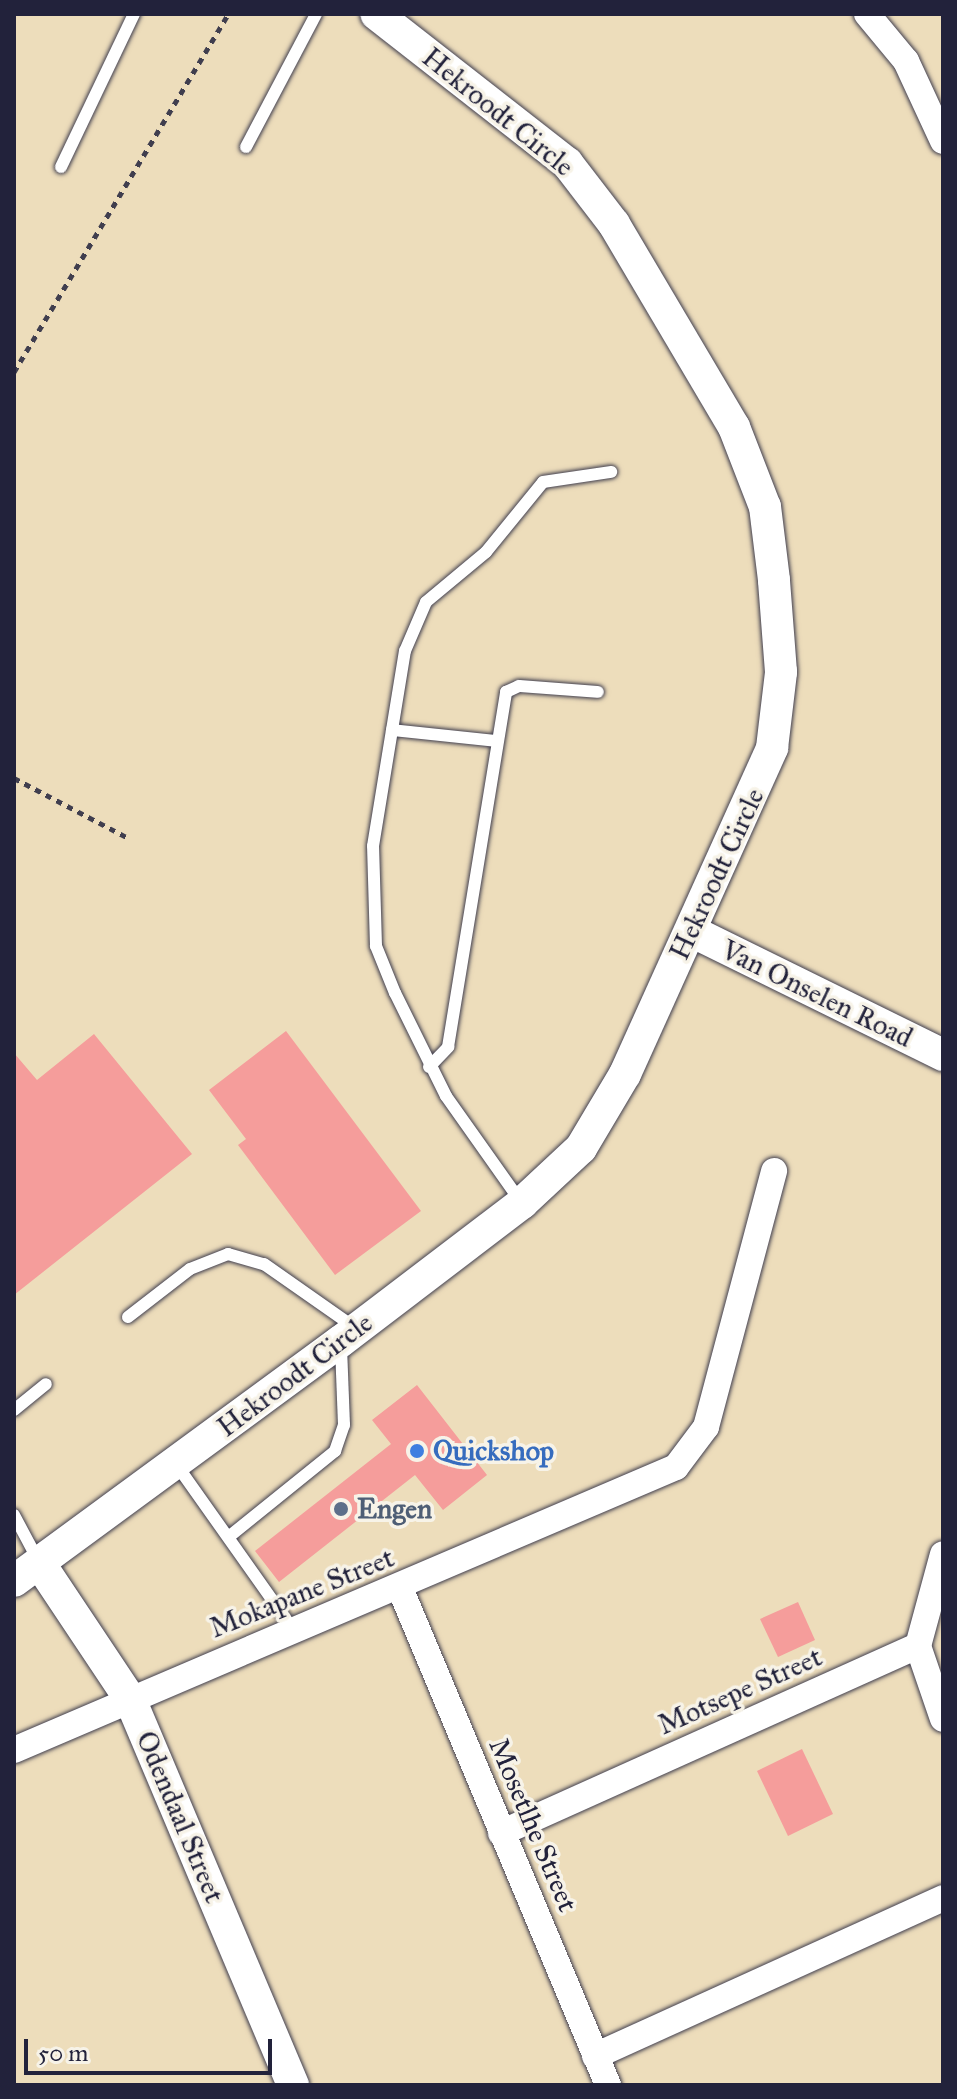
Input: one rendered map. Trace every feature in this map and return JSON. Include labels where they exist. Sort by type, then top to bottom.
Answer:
[{"type":"street","name":"Hekroodt Circle","points":[[27,1572],[176,1464],[522,1203],[600,1121],[751,804],[779,711],[774,580],[754,469],[614,224],[567,163],[376,14]]},
{"type":"street","points":[[867,14],[906,61],[943,141]]},
{"type":"street","name":"Van Onselen Road","points":[[691,931],[943,1055]]},
{"type":"street","name":"Mokapane Street","points":[[14,1750],[293,1629],[656,1482],[691,1453],[725,1370],[774,1171]]},
{"type":"street","points":[[943,1554],[918,1646],[943,1719]]},
{"type":"street","name":"Odendaal Street","points":[[27,1572],[130,1699],[293,2085]]},
{"type":"street","name":"Mosetlhe Street","points":[[400,1588],[608,2085]]},
{"type":"street","name":"Motsepe Street","points":[[501,1833],[918,1646]]},
{"type":"street","points":[[595,2056],[943,1898]]},
{"type":"lane","points":[[61,167],[134,14]]},
{"type":"lane","points":[[246,147],[316,14]]},
{"type":"lane","points":[[522,1203],[490,1168],[429,1067],[376,946],[371,910],[392,730],[405,651],[426,602],[486,552],[543,482],[611,472]]},
{"type":"lane","points":[[429,1067],[448,1047],[496,741],[512,688],[598,692]]},
{"type":"lane","points":[[392,730],[496,741]]},
{"type":"lane","points":[[128,1317],[190,1269],[228,1254],[264,1264],[349,1335],[344,1425],[335,1451],[231,1535]]},
{"type":"lane","points":[[14,1410],[46,1384]]},
{"type":"lane","points":[[176,1464],[231,1535],[293,1629]]},
{"type":"lane","points":[[14,1515],[27,1572]]},
{"type":"path","points":[[14,372],[228,14]]},
{"type":"path","points":[[14,778],[130,839]]},
{"type":"building","points":[[286,1031],[421,1211],[335,1275],[238,1145],[246,1139],[209,1090]]},
{"type":"building","points":[[94,1034],[192,1154],[14,1295],[14,1053],[37,1080]]},
{"type":"building","points":[[417,1385],[487,1475],[443,1510],[415,1475],[279,1582],[255,1551],[391,1444],[372,1420]]},
{"type":"building","points":[[798,1602],[815,1640],[778,1657],[760,1619]]},
{"type":"building","points":[[802,1749],[833,1814],[788,1836],[757,1771]]},
{"type":"place","name":"Quickshop","points":[[417,1451]]},
{"type":"place","name":"Engen","points":[[341,1509]]}]
